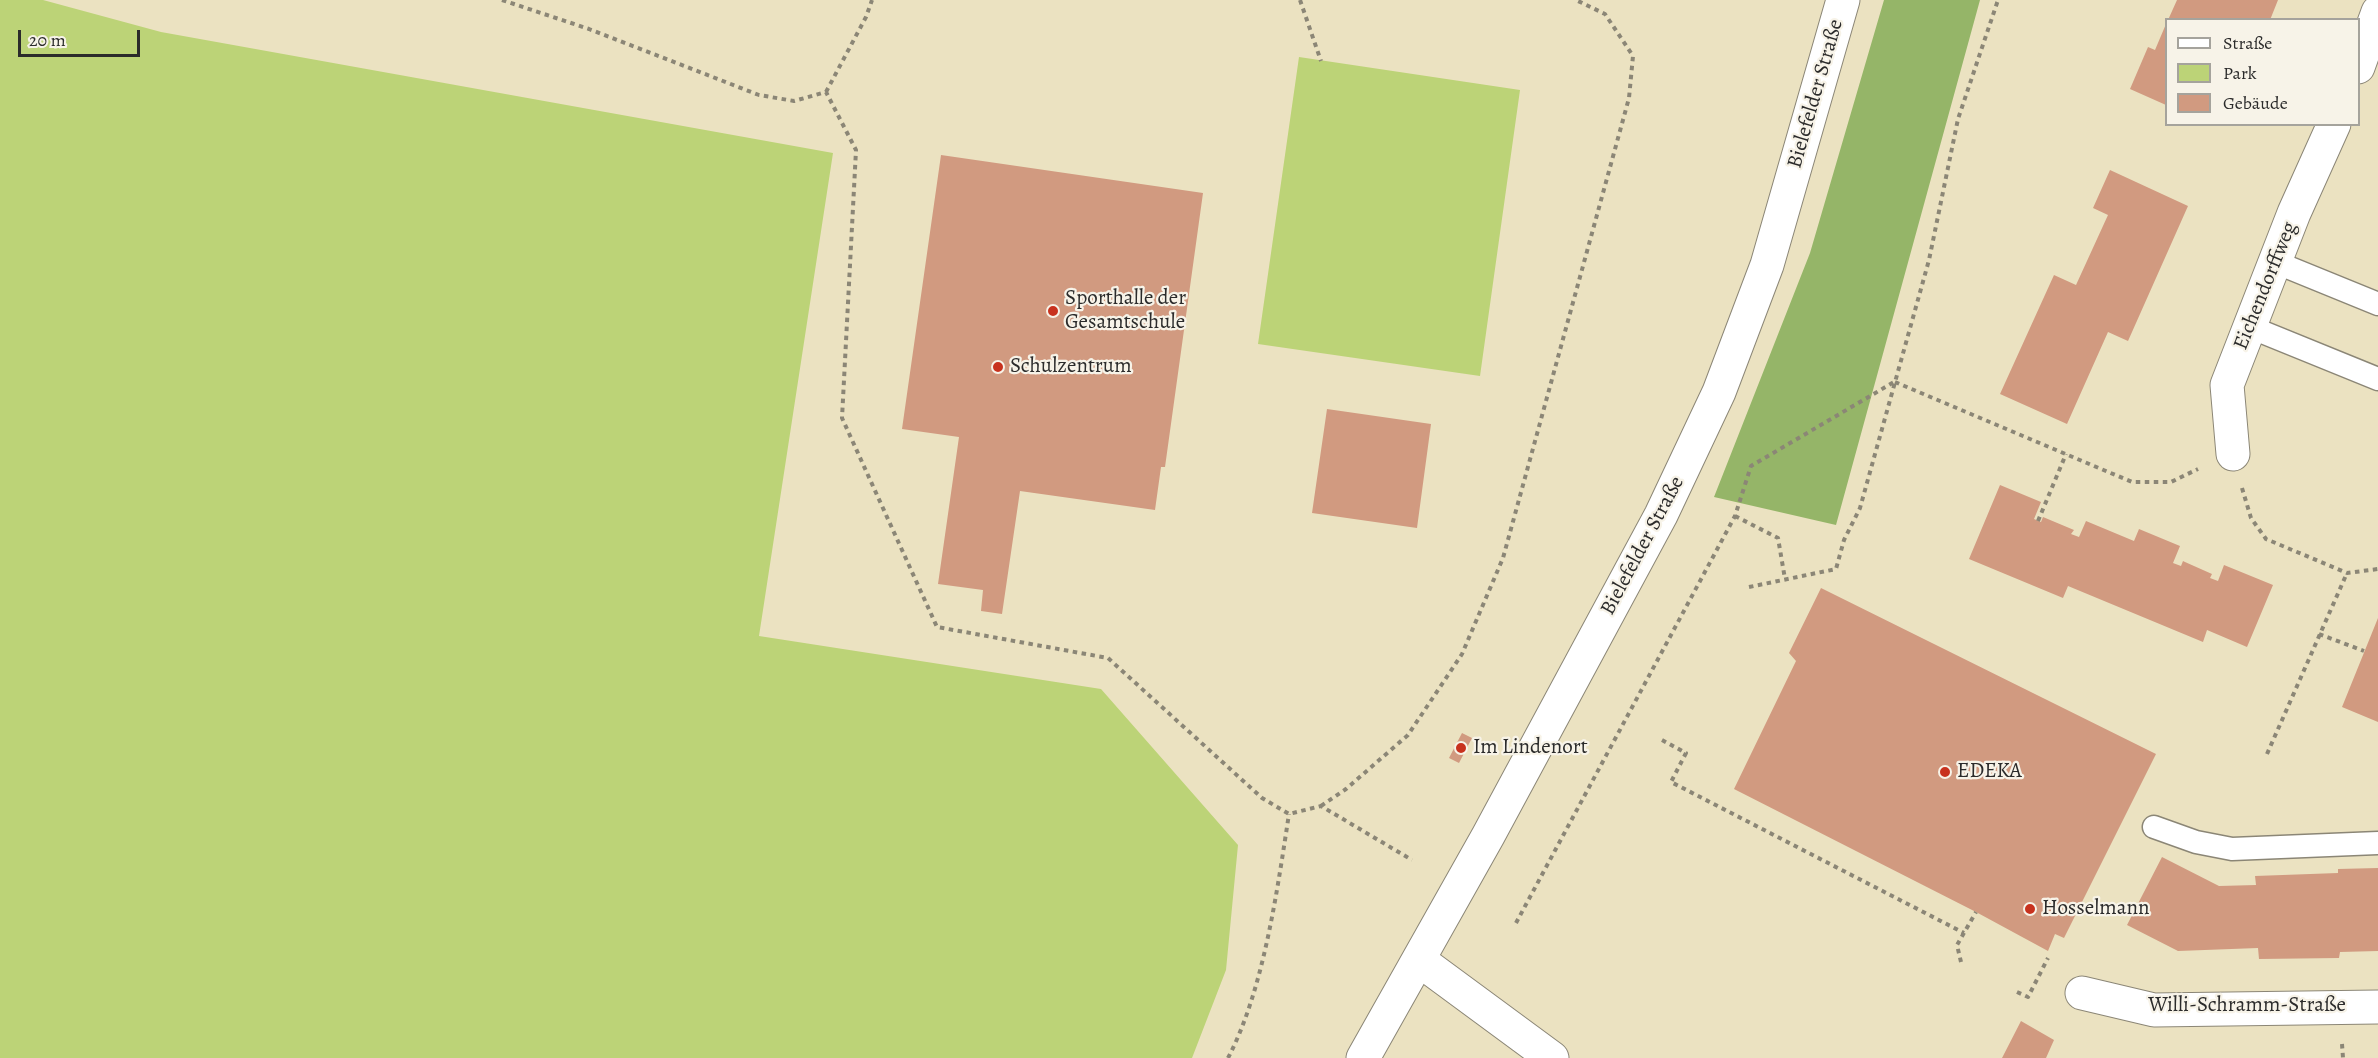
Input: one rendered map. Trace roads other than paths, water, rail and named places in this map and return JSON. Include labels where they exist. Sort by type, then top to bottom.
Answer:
[{"type":"main road","name":"Bielefelder Straße","points":[[1363,1058],[1419,960],[1661,515],[1719,392],[1767,265],[1843,0]]},
{"type":"main road","points":[[2360,62],[2378,12]]},
{"type":"main road","name":"Eichendorffweg","points":[[2233,454],[2227,385],[2275,262],[2333,126]]},
{"type":"main road","points":[[1419,960],[1552,1058]]},
{"type":"main road","name":"Willi-Schramm-Straße","points":[[2082,993],[2154,1010],[2378,1007]]},
{"type":"lane","points":[[2275,262],[2378,304]]},
{"type":"lane","points":[[2250,327],[2378,379]]},
{"type":"lane","points":[[2154,827],[2196,842],[2232,849],[2378,843]]},
{"type":"place","name":"Sporthalle der Gesamtschule","points":[[1053,311]]},
{"type":"place","name":"Schulzentrum","points":[[998,367]]},
{"type":"place","name":"Im Lindenort","points":[[1461,748]]},
{"type":"place","name":"EDEKA","points":[[1945,772]]},
{"type":"place","name":"Hosselmann","points":[[2030,909]]}]
